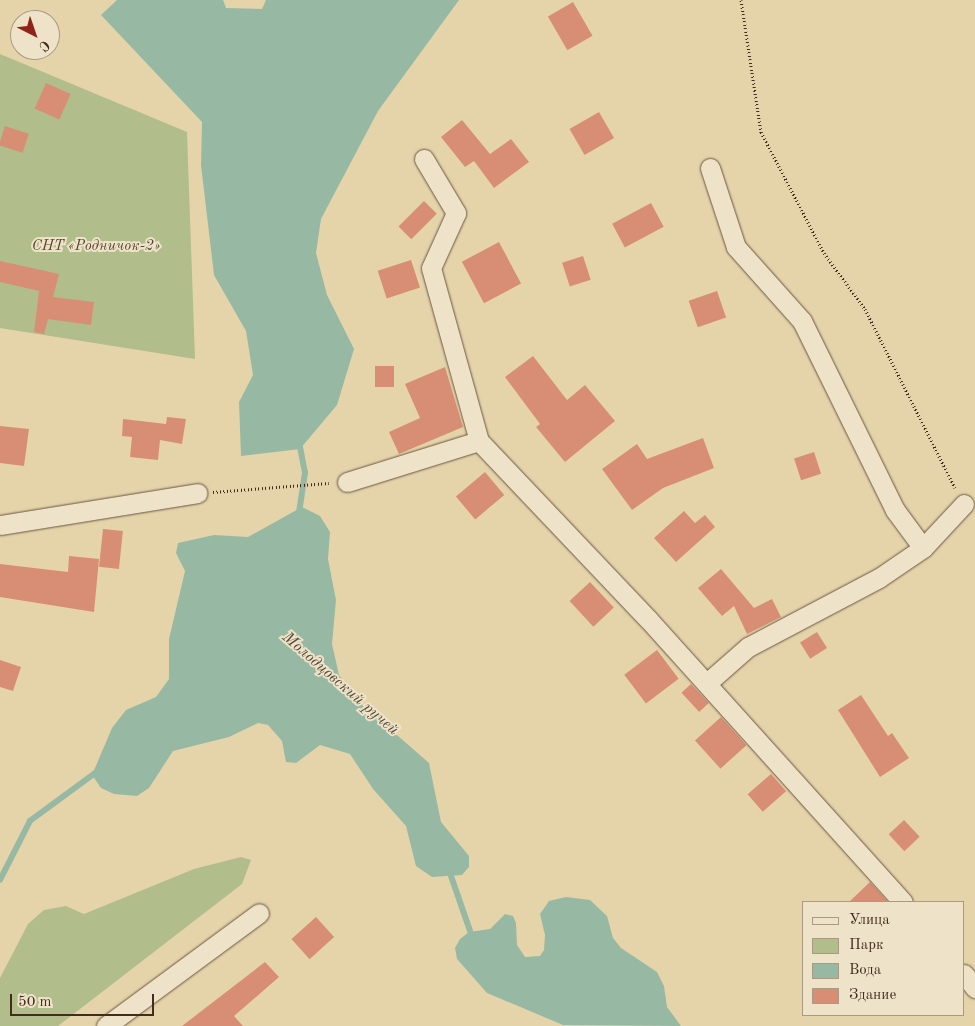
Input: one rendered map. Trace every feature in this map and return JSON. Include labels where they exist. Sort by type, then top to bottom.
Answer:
[{"type":"street","points":[[424,159],[456,213],[431,268],[479,441],[707,683],[902,901]]},
{"type":"street","points":[[710,168],[736,247],[802,321],[895,510],[923,548]]},
{"type":"street","points":[[347,482],[479,441]]},
{"type":"street","points":[[0,525],[197,494]]},
{"type":"street","points":[[707,683],[748,647],[879,578],[923,548],[964,504]]},
{"type":"street","points":[[106,1026],[260,913]]},
{"type":"street","points":[[965,975],[975,988]]},
{"type":"path","points":[[741,0],[761,132],[824,253],[865,309],[964,504]]},
{"type":"path","points":[[197,494],[317,484]]},
{"type":"green space","name":"СНТ «Родничок-2»","points":[[0,54],[10,58],[10,60],[14,60],[187,132],[195,359],[0,328]]},
{"type":"green space","points":[[241,857],[251,860],[242,884],[58,1026],[0,1026],[0,978],[28,924],[44,910],[66,906],[84,914],[194,869]]},
{"type":"water","points":[[117,0],[223,0],[226,8],[262,9],[266,0],[459,0],[378,111],[321,219],[316,253],[327,295],[354,349],[337,405],[300,449],[241,456],[239,402],[253,375],[246,331],[214,275],[201,165],[202,122],[101,15]]},
{"type":"water","points":[[302,507],[320,516],[330,532],[328,559],[336,600],[332,644],[339,675],[358,701],[429,763],[441,822],[469,856],[469,867],[462,875],[432,877],[416,866],[406,826],[373,789],[350,754],[320,745],[296,763],[286,762],[282,741],[268,725],[258,723],[229,737],[173,751],[149,788],[137,796],[114,794],[101,788],[92,775],[112,728],[126,710],[156,697],[169,679],[169,639],[185,571],[176,553],[178,543],[214,535],[248,537]]},
{"type":"water","points":[[566,897],[590,900],[607,916],[613,938],[621,948],[657,972],[664,986],[667,1007],[681,1026],[563,1025],[487,993],[457,959],[455,948],[460,939],[469,932],[490,929],[505,914],[513,916],[516,923],[517,945],[525,957],[540,956],[544,950],[545,935],[540,914],[549,901]]},
{"type":"building","points":[[573,2],[592,36],[567,50],[548,16]]},
{"type":"building","points":[[46,83],[71,94],[59,120],[35,109]]},
{"type":"building","points":[[599,112],[614,138],[585,155],[570,129]]},
{"type":"building","points":[[462,120],[490,154],[511,139],[529,162],[494,188],[474,161],[465,167],[441,137]]},
{"type":"building","points":[[5,126],[29,134],[23,153],[0,145]]},
{"type":"building","points":[[424,201],[437,214],[411,239],[399,226]]},
{"type":"building","points":[[651,203],[664,227],[625,247],[612,224]]},
{"type":"building","points":[[499,242],[521,283],[484,303],[462,262]]},
{"type":"building","points":[[583,256],[591,280],[570,287],[562,263]]},
{"type":"building","points":[[411,260],[420,288],[387,298],[378,271]]},
{"type":"building","points":[[0,261],[59,274],[53,297],[94,302],[91,325],[48,319],[44,334],[34,332],[39,291],[0,282]]},
{"type":"building","points":[[717,291],[726,317],[698,327],[689,301]]},
{"type":"building","points":[[533,356],[567,400],[585,385],[615,421],[565,462],[536,427],[540,424],[505,377]]},
{"type":"building","points":[[375,366],[394,366],[394,387],[375,387]]},
{"type":"building","points":[[445,367],[463,427],[399,454],[389,432],[420,418],[405,384]]},
{"type":"building","points":[[167,417],[186,419],[182,444],[160,440],[158,460],[130,457],[132,437],[122,436],[123,419],[166,424]]},
{"type":"building","points":[[0,426],[29,429],[24,466],[0,463]]},
{"type":"building","points":[[703,438],[714,468],[663,488],[632,510],[602,469],[637,444],[647,459]]},
{"type":"building","points":[[814,452],[821,474],[801,480],[794,458]]},
{"type":"building","points":[[485,472],[504,495],[475,519],[456,496]]},
{"type":"building","points":[[684,511],[695,523],[705,515],[715,527],[676,562],[654,538]]},
{"type":"building","points":[[103,529],[123,531],[119,569],[99,567]]},
{"type":"building","points":[[69,556],[99,559],[94,612],[0,597],[0,564],[68,572]]},
{"type":"building","points":[[721,569],[754,608],[772,599],[781,617],[747,634],[734,606],[722,616],[698,588]]},
{"type":"building","points":[[590,582],[614,608],[593,627],[570,601]]},
{"type":"building","points":[[817,632],[827,648],[810,659],[800,643]]},
{"type":"building","points":[[657,650],[679,679],[646,703],[624,675]]},
{"type":"building","points":[[0,660],[21,667],[13,691],[0,687]]},
{"type":"building","points":[[691,684],[709,703],[699,712],[681,693]]},
{"type":"building","points":[[861,695],[888,736],[892,733],[909,758],[880,777],[838,710]]},
{"type":"building","points":[[721,717],[746,745],[720,769],[695,740]]},
{"type":"building","points":[[771,774],[786,791],[763,812],[748,794]]},
{"type":"building","points":[[904,820],[920,837],[904,851],[889,834]]},
{"type":"building","points":[[870,882],[887,901],[850,901]]},
{"type":"building","points":[[316,917],[334,937],[310,959],[291,939]]},
{"type":"building","points":[[265,962],[279,977],[234,1016],[243,1026],[182,1026]]},
{"type":"waterway","name":"Молодцовский ручей","points":[[299,443],[305,473],[299,513]]},
{"type":"waterway","points":[[0,880],[30,821],[98,771]]},
{"type":"waterway","name":"Молодцовский ручей","points":[[450,872],[473,938]]}]
